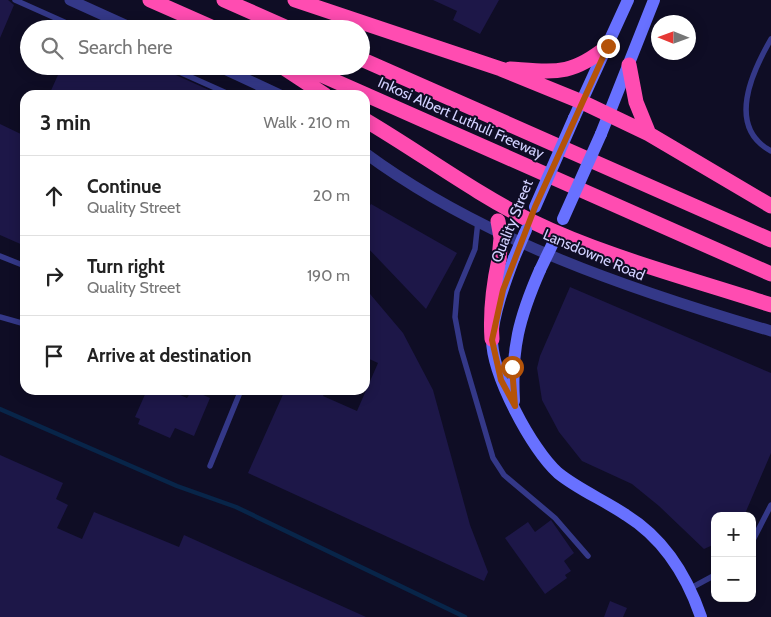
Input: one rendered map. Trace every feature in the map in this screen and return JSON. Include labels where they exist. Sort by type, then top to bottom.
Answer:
[{"type":"highway","points":[[150,0],[196,20]]},
{"type":"highway","points":[[224,0],[270,20]]},
{"type":"highway","points":[[295,0],[355,20]]},
{"type":"highway","points":[[370,25],[501,69],[610,114],[649,134],[771,206]]},
{"type":"highway","points":[[501,69],[569,70],[591,61],[608,46]]},
{"type":"highway","name":"Inkosi Albert Luthuli Freeway","points":[[370,63],[771,240]]},
{"type":"highway","points":[[629,65],[636,102],[649,134]]},
{"type":"highway","points":[[295,75],[318,90]]},
{"type":"highway","name":"Inkosi Albert Luthuli Freeway","points":[[321,75],[355,90]]},
{"type":"highway","name":"Inkosi Albert Luthuli Freeway","points":[[370,97],[771,274]]},
{"type":"highway","points":[[370,123],[480,193],[530,219],[555,238],[572,240],[771,305]]},
{"type":"highway","points":[[480,193],[498,221],[507,259],[491,295],[492,340]]},
{"type":"street","points":[[70,0],[114,20]]},
{"type":"street","name":"Quality Street","points":[[507,259],[530,219],[628,0]]},
{"type":"street","points":[[515,406],[512,367],[517,332],[540,270],[602,134],[654,0]]},
{"type":"street","points":[[237,75],[269,90]]},
{"type":"street","name":"Lansdowne Road","points":[[370,156],[425,194],[478,222],[642,292],[771,331]]},
{"type":"street","points":[[492,340],[501,380],[534,445],[546,461],[586,492],[628,516],[648,532],[669,554],[691,588],[701,617]]},
{"type":"lane","points":[[15,0],[60,20]]},
{"type":"lane","points":[[771,39],[752,76],[747,115],[748,124],[756,141],[771,151]]},
{"type":"lane","points":[[186,75],[220,90]]},
{"type":"lane","points":[[478,222],[474,249],[457,292],[455,317],[461,350],[493,458],[504,475],[556,518],[588,556]]},
{"type":"lane","points":[[0,256],[20,264]]},
{"type":"lane","points":[[0,317],[20,323]]},
{"type":"lane","points":[[210,466],[238,395]]},
{"type":"lane","points":[[756,534],[771,505]]},
{"type":"lane","points":[[691,588],[711,578]]},
{"type":"building","points":[[0,0],[8,0],[14,5],[0,38]]},
{"type":"building","points":[[433,0],[499,0],[480,34],[453,20],[457,11]]},
{"type":"building","points":[[58,75],[176,75],[209,90],[51,90]]},
{"type":"building","points":[[0,124],[20,134],[20,244],[0,235]]},
{"type":"building","points":[[371,204],[457,253],[426,309],[370,250]]},
{"type":"building","points":[[570,287],[771,373],[771,453],[746,512],[711,512],[711,546],[704,549],[659,506],[632,484],[582,461],[559,432],[542,400],[537,368],[540,356]]},
{"type":"building","points":[[370,294],[403,333],[433,390],[470,525],[488,572],[484,581],[248,473],[283,395],[324,395],[357,411],[364,395],[370,395],[370,381],[378,363],[370,359]]},
{"type":"building","points":[[145,395],[180,395],[187,398],[189,395],[203,395],[210,398],[194,436],[175,428],[170,438],[138,424],[140,419],[135,417]]},
{"type":"building","points":[[0,455],[63,483],[56,499],[68,505],[57,528],[82,539],[94,512],[179,547],[184,535],[366,617],[0,617]]},
{"type":"building","points":[[551,520],[574,553],[564,561],[571,571],[565,575],[567,578],[545,594],[505,538],[528,522],[535,532]]},
{"type":"building","points":[[610,601],[627,608],[623,617],[604,617]]},
{"type":"waterway","points":[[0,409],[177,486],[236,507],[465,617]]},
{"type":"route","points":[[512,367],[515,406],[501,380],[492,340],[503,290],[535,207],[608,46]]}]
